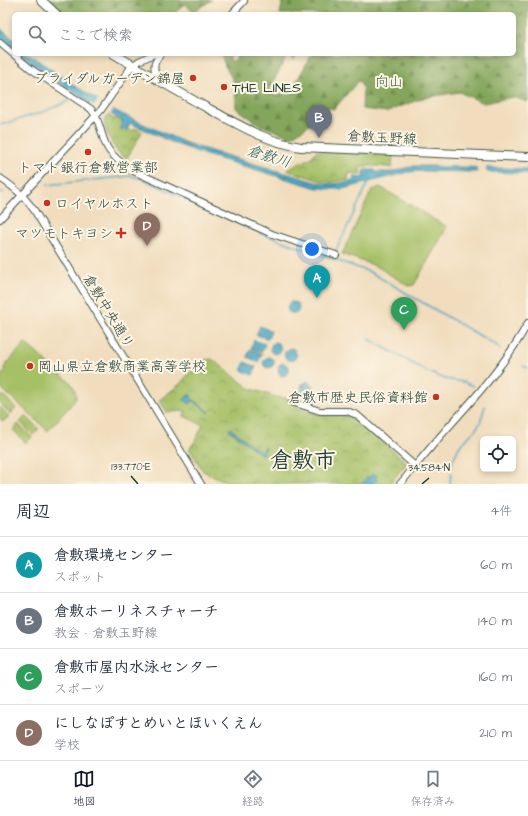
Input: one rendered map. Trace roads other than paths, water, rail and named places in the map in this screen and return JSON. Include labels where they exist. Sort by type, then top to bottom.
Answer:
[{"type":"main road","points":[[41,0],[54,12]]},
{"type":"main road","name":"倉敷玉野線","points":[[117,56],[253,133],[265,138],[296,146],[528,157]]},
{"type":"street","points":[[234,12],[244,1]]},
{"type":"street","points":[[0,43],[12,53]]},
{"type":"street","points":[[16,56],[31,69],[70,96],[89,107],[96,116],[109,151],[129,169],[272,234],[334,255]]},
{"type":"street","points":[[0,219],[96,116],[106,104],[129,69],[139,61],[150,56]]},
{"type":"street","points":[[157,78],[154,72],[157,59],[159,56]]},
{"type":"street","name":"倉敷中央通り","points":[[0,178],[22,195],[34,210],[201,484]]},
{"type":"street","points":[[400,484],[477,395],[516,344],[528,322]]},
{"type":"street","points":[[292,402],[320,411],[347,411],[357,414],[415,466]]},
{"type":"water","points":[[0,28],[12,38],[12,47],[0,36]]},
{"type":"water","points":[[22,56],[32,56],[78,88],[114,110],[184,142],[315,182],[330,184],[344,183],[353,181],[354,177],[363,178],[364,170],[391,172],[413,166],[528,169],[528,173],[408,172],[343,189],[317,188],[206,155],[176,144],[130,123],[126,131],[120,128],[123,121],[82,98],[33,65]]},
{"type":"water","points":[[290,302],[298,304],[299,309],[297,313],[291,313],[288,311],[287,307]]},
{"type":"water","points":[[260,326],[271,331],[268,339],[256,335]]},
{"type":"water","points":[[254,340],[265,344],[262,352],[251,348]]},
{"type":"water","points":[[275,342],[278,343],[281,348],[280,352],[275,354],[271,352],[270,349],[272,344]]},
{"type":"water","points":[[290,348],[294,349],[297,355],[294,360],[288,360],[285,358],[285,352]]},
{"type":"water","points":[[250,349],[262,354],[258,362],[247,357]]},
{"type":"water","points":[[269,357],[274,360],[274,364],[272,367],[267,368],[264,366],[263,362]]},
{"type":"water","points":[[245,362],[256,367],[253,375],[241,370]]},
{"type":"water","points":[[284,363],[288,366],[290,371],[286,375],[282,376],[279,374],[278,368],[280,364]]},
{"type":"water","points":[[307,381],[312,384],[314,388],[310,394],[305,394],[302,392],[302,384]]},
{"type":"water","points":[[189,394],[191,395],[191,398],[210,412],[209,413],[193,401],[190,404],[184,400]]},
{"type":"water","points":[[230,428],[261,452],[265,447],[266,448],[262,455],[229,430]]},
{"type":"water","points":[[372,474],[377,475],[377,478],[373,484],[362,484],[367,477],[369,478]]},
{"type":"waterway","points":[[0,125],[43,112],[69,101]]},
{"type":"waterway","points":[[47,185],[131,176],[140,178],[265,235],[370,272],[496,345],[500,349]]},
{"type":"waterway","points":[[335,253],[369,181]]},
{"type":"waterway","points":[[369,339],[426,371],[445,379],[464,382],[473,386]]},
{"type":"waterway","points":[[523,366],[528,368]]},
{"type":"waterway","points":[[450,467],[459,447],[480,423],[485,406]]},
{"type":"waterway","points":[[450,484],[451,473]]},
{"type":"place","name":"ブライダルガーデン錦屋","points":[[193,78]]},
{"type":"place","name":"THE LINES","points":[[224,87]]},
{"type":"place","name":"倉敷ホーリネスチャーチ","points":[[319,138]]},
{"type":"place","name":"トマト銀行倉敷営業部","points":[[88,152]]},
{"type":"place","name":"ロイヤルホスト","points":[[47,203]]},
{"type":"place","name":"マツモトキヨシ","points":[[121,233]]},
{"type":"place","name":"にしなぽすとめいとほいくえん","points":[[147,246]]},
{"type":"place","name":"倉敷環境センター","points":[[317,298]]},
{"type":"place","name":"倉敷市屋内水泳センター","points":[[404,330]]},
{"type":"place","name":"岡山県立倉敷商業高等学校","points":[[30,366]]},
{"type":"place","name":"倉敷市歴史民俗資料館","points":[[436,397]]},
{"type":"district","name":"倉敷市","points":[[303,459]]},
{"type":"park label","name":"向山","points":[[389,81]]},
{"type":"water label","name":"倉敷川","points":[[269,156]]}]
